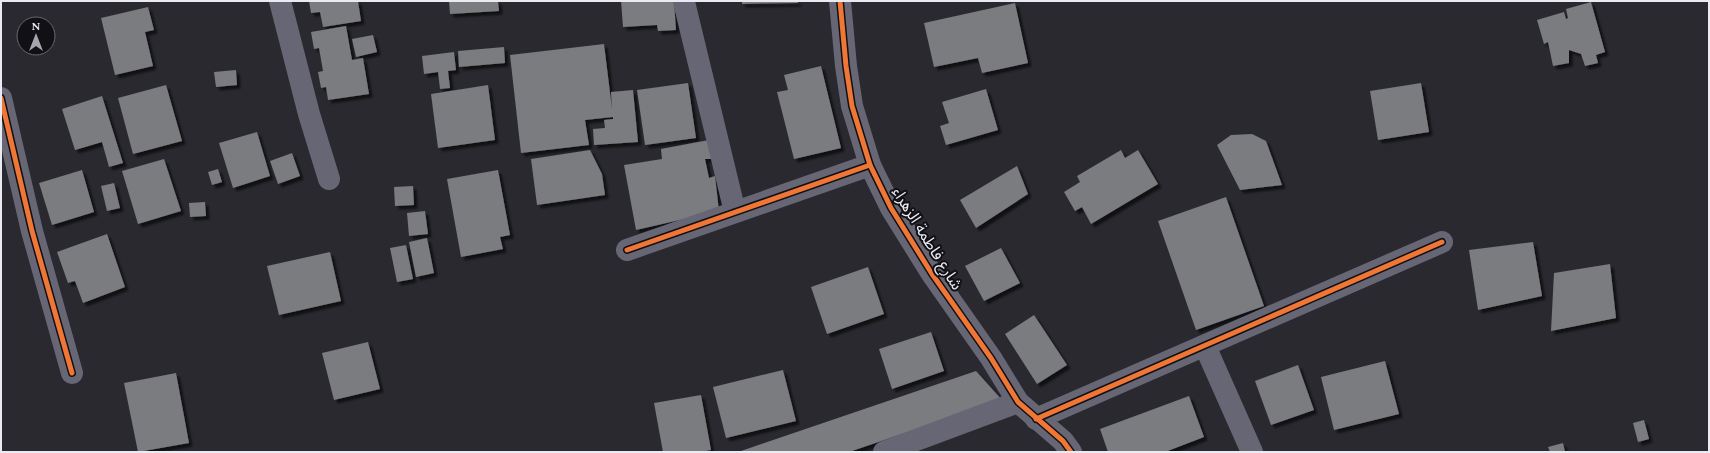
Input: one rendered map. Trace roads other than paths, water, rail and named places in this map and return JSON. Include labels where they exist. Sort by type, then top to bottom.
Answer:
[{"type":"street","points":[[280,1],[309,114],[329,178]]},
{"type":"street","name":"شارع فاطمة الزهراء","points":[[840,1],[846,66],[852,106],[870,165],[891,208],[932,274],[991,358],[1018,402],[1063,441],[1071,452]]},
{"type":"street","points":[[684,2],[735,212]]},
{"type":"street","points":[[1,98],[32,232],[72,373]]},
{"type":"street","points":[[627,250],[870,165]]},
{"type":"street","points":[[1036,419],[1442,242]]},
{"type":"street","points":[[1205,346],[1252,452]]},
{"type":"street","points":[[884,452],[1018,402]]}]
